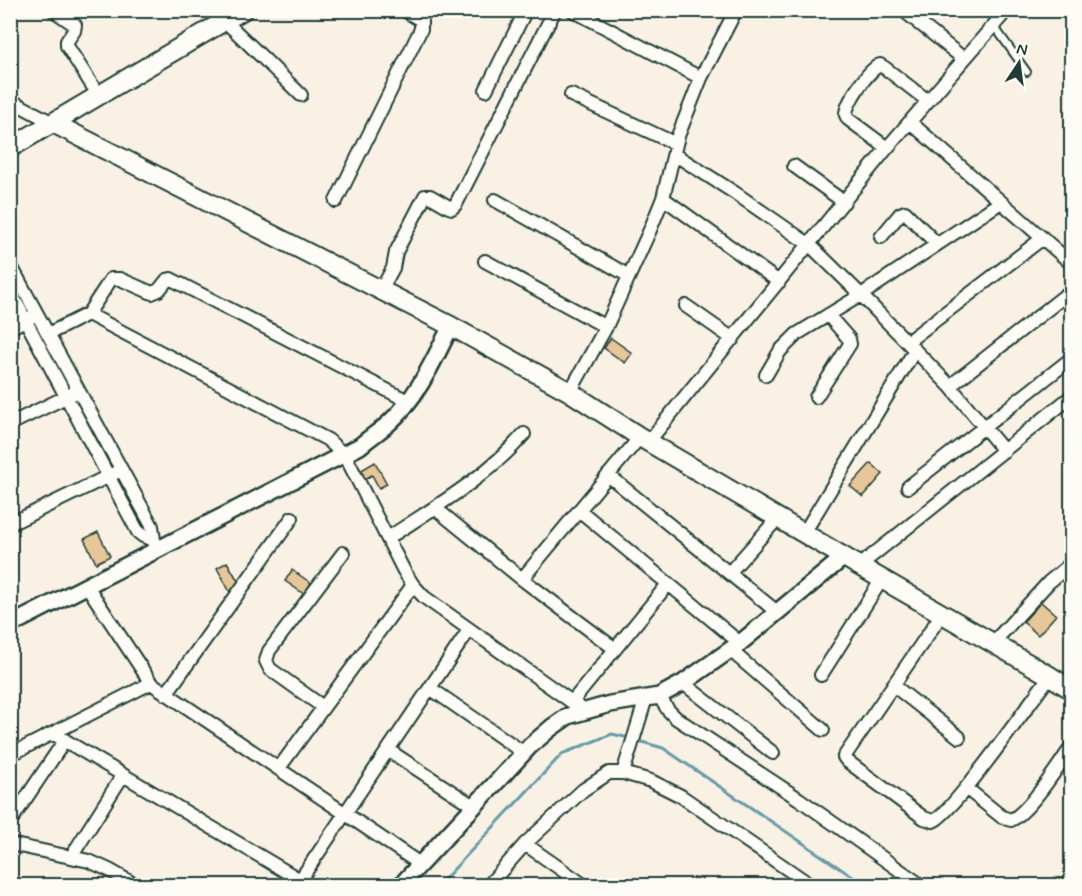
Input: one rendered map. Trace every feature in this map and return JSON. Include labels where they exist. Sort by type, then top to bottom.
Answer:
[{"type":"main road","points":[[10,148],[243,10]]},
{"type":"main road","points":[[53,123],[451,326],[570,392],[645,439],[1071,690]]},
{"type":"street","points":[[53,10],[75,25],[67,46],[99,96]]},
{"type":"street","points":[[336,201],[421,29],[421,20],[404,10]]},
{"type":"street","points":[[486,90],[526,10]]},
{"type":"street","points":[[381,290],[393,268],[396,252],[425,196],[430,196],[452,208],[456,204],[555,10]]},
{"type":"street","points":[[572,10],[701,78]]},
{"type":"street","points":[[570,392],[606,327],[663,198],[675,149],[701,78],[736,10]]},
{"type":"street","points":[[903,10],[964,59]]},
{"type":"street","points":[[919,24],[930,10]]},
{"type":"street","points":[[522,579],[608,475],[645,439],[733,339],[887,148],[1007,10]]},
{"type":"street","points":[[225,21],[302,95]]},
{"type":"street","points":[[887,148],[848,119],[846,115],[848,105],[872,69],[880,65],[928,101]]},
{"type":"street","points":[[571,94],[675,149],[810,245],[950,386],[1004,451]]},
{"type":"street","points":[[10,100],[53,123]]},
{"type":"street","points":[[910,122],[1071,264]]},
{"type":"street","points":[[794,166],[844,202]]},
{"type":"street","points":[[663,198],[779,282]]},
{"type":"street","points":[[495,200],[628,276]]},
{"type":"street","points":[[766,375],[788,341],[1001,202]]},
{"type":"street","points":[[881,237],[900,214],[905,212],[938,244]]},
{"type":"street","points":[[804,533],[911,346],[1043,238]]},
{"type":"street","points":[[485,261],[606,327]]},
{"type":"street","points":[[10,264],[32,317],[73,393],[121,470],[152,526],[156,544]]},
{"type":"street","points":[[48,334],[88,315],[111,279],[120,279],[152,293],[171,279],[408,401]]},
{"type":"street","points":[[950,386],[1071,290]]},
{"type":"street","points":[[10,291],[48,334],[109,475],[138,532],[156,544]]},
{"type":"street","points":[[686,306],[733,339]]},
{"type":"street","points":[[88,315],[319,435],[343,454],[413,585],[436,608],[578,706],[649,702],[683,682],[735,646],[777,612],[1004,451],[1071,396]]},
{"type":"street","points":[[816,397],[850,344],[849,339],[828,315]]},
{"type":"street","points":[[10,328],[32,317]]},
{"type":"street","points":[[10,625],[87,586],[156,544],[360,446],[390,422],[408,401],[426,375],[451,326]]},
{"type":"street","points":[[908,487],[1071,358]]},
{"type":"street","points":[[10,424],[73,393]]},
{"type":"street","points":[[388,538],[435,508],[494,465],[524,434]]},
{"type":"street","points":[[10,524],[121,470]]},
{"type":"street","points":[[608,475],[777,612]]},
{"type":"street","points":[[435,508],[522,579],[615,649]]},
{"type":"street","points":[[579,510],[668,584],[823,730]]},
{"type":"street","points":[[166,694],[292,518]]},
{"type":"street","points":[[729,573],[778,518]]},
{"type":"street","points":[[323,707],[270,669],[266,661],[269,651],[343,552]]},
{"type":"street","points":[[992,644],[1049,582],[1071,563]]},
{"type":"street","points":[[821,675],[882,579]]},
{"type":"street","points":[[400,885],[524,753],[578,706],[615,649],[668,584]]},
{"type":"street","points":[[279,768],[413,585]]},
{"type":"street","points":[[87,586],[151,683],[420,864]]},
{"type":"street","points":[[942,614],[846,752],[845,759],[928,820],[937,820],[966,788],[1050,676]]},
{"type":"street","points":[[60,737],[298,883],[468,630]]},
{"type":"street","points":[[683,682],[773,753]]},
{"type":"street","points":[[10,755],[60,737],[151,683]]},
{"type":"street","points":[[893,685],[959,737]]},
{"type":"street","points":[[430,687],[524,753]]},
{"type":"street","points":[[623,773],[649,702]]},
{"type":"street","points":[[649,702],[668,711],[922,885]]},
{"type":"street","points":[[10,822],[60,737]]},
{"type":"street","points":[[966,788],[1002,817],[1011,820],[1020,814],[1056,771],[1071,746]]},
{"type":"street","points":[[388,750],[475,807]]},
{"type":"street","points":[[488,885],[525,844],[583,790],[609,773],[623,773],[658,784],[681,796],[812,885]]},
{"type":"street","points":[[71,857],[123,775]]},
{"type":"street","points":[[10,844],[89,861],[137,885]]},
{"type":"street","points":[[525,844],[585,885]]},
{"type":"lane","points":[[993,25],[1027,72]]},
{"type":"building","points":[[611,338],[632,353],[625,363],[604,348]]},
{"type":"building","points":[[375,462],[387,484],[379,488],[372,475],[365,479],[360,471]]},
{"type":"building","points":[[871,463],[883,474],[863,497],[850,486]]},
{"type":"building","points":[[98,532],[110,556],[96,563],[84,539]]},
{"type":"building","points":[[227,562],[241,586],[230,592],[217,568]]},
{"type":"building","points":[[292,570],[311,583],[304,594],[285,581]]},
{"type":"building","points":[[1041,602],[1056,615],[1038,635],[1023,622]]},
{"type":"waterway","points":[[438,886],[562,754],[612,734],[629,738]]},
{"type":"waterway","points":[[635,740],[663,748],[866,886]]}]
